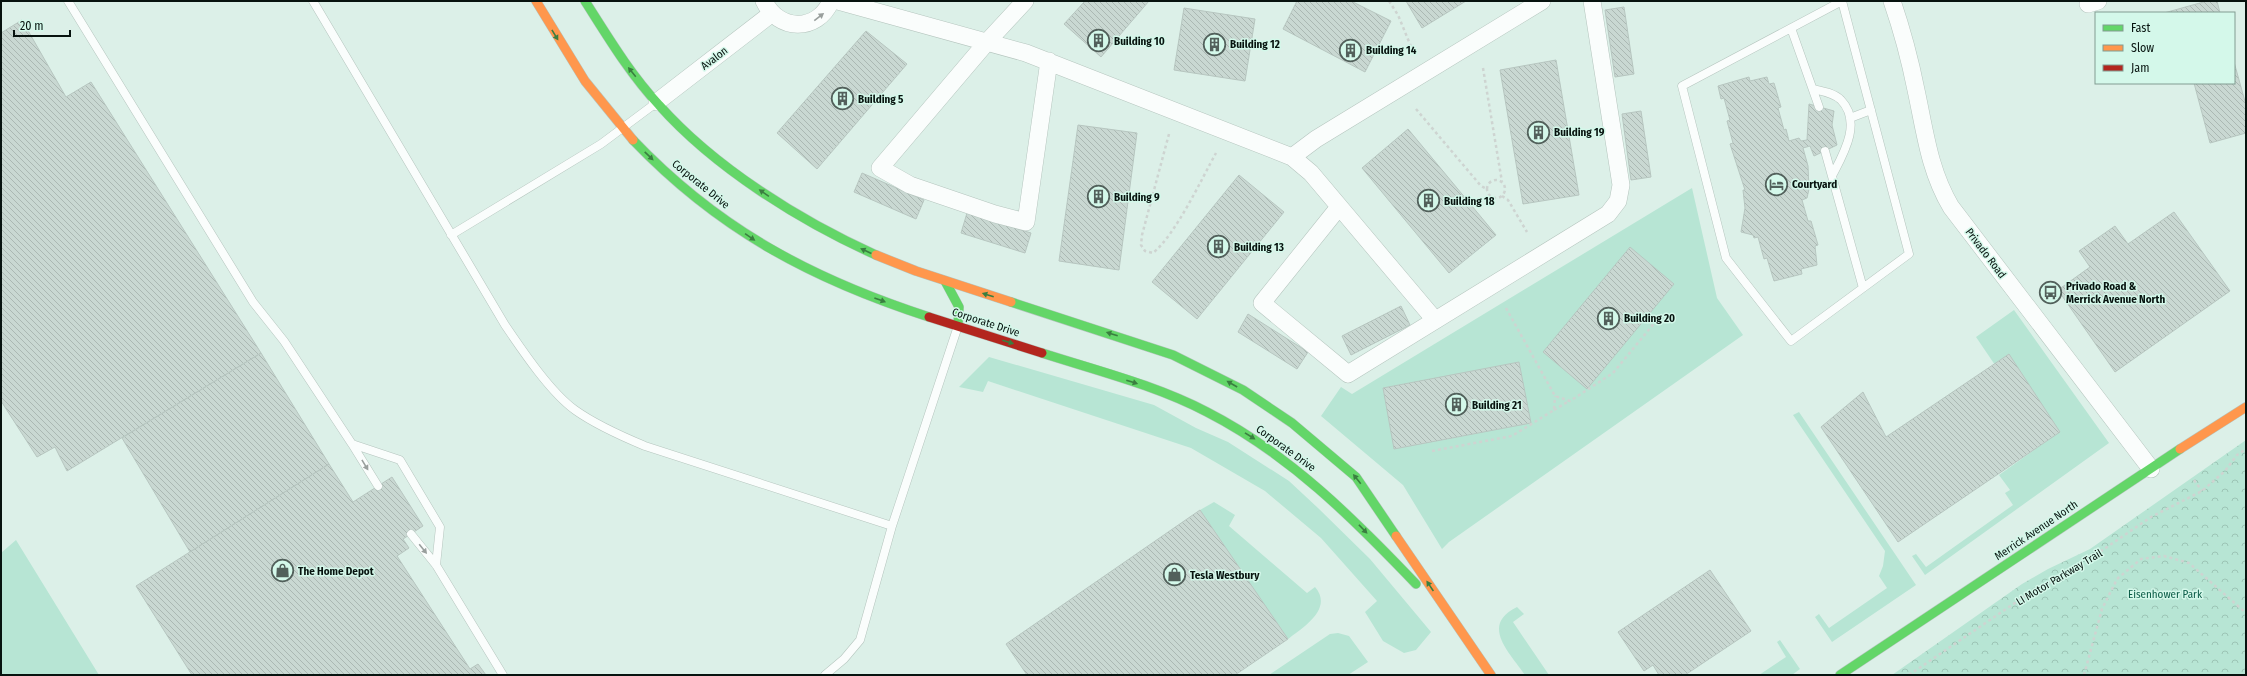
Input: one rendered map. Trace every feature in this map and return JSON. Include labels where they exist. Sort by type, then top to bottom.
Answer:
[{"type":"main road","name":"Corporate Drive","points":[[536,1],[564,50],[605,108],[622,128],[674,179],[700,201],[753,239],[816,274],[864,294],[1154,390],[1206,411],[1231,424],[1284,460],[1336,502],[1460,630]]},
{"type":"main road","name":"Corporate Drive","points":[[585,1],[623,61],[657,102],[684,130],[730,168],[808,222],[888,260],[945,281],[1173,355],[1222,378],[1249,394],[1315,441],[1356,477],[1491,675]]},
{"type":"main road","points":[[945,281],[959,304],[961,318],[958,325]]},
{"type":"main road","name":"Merrick Avenue North","points":[[1840,675],[2246,407]]},
{"type":"street","points":[[768,7],[785,23],[800,25],[819,17],[831,1]]},
{"type":"street","points":[[838,1],[987,42],[1049,61],[1292,157],[1311,173],[1435,320]]},
{"type":"street","points":[[1025,1],[987,42],[880,168],[910,185],[995,214],[1026,222],[1049,61]]},
{"type":"street","points":[[1292,157],[1316,139],[1542,1]]},
{"type":"street","points":[[1339,207],[1262,303],[1348,374],[1608,214],[1618,201],[1621,185],[1592,1]]},
{"type":"street","name":"Privado Road","points":[[1892,1],[1916,90],[1928,152],[1944,195],[1955,212],[2151,469]]},
{"type":"street","name":"Avalon","points":[[657,102],[768,7]]},
{"type":"lane","points":[[68,1],[253,302],[284,341],[378,486]]},
{"type":"lane","points":[[313,1],[451,235],[522,350],[539,373],[574,409],[625,437],[645,446],[892,526]]},
{"type":"lane","points":[[1842,1],[1909,254],[1790,341],[1726,258],[1682,86],[1842,1]]},
{"type":"lane","points":[[1791,28],[1819,106]]},
{"type":"lane","points":[[1813,89],[1831,94],[1840,100],[1850,118],[1851,129],[1848,139],[1833,174]]},
{"type":"lane","points":[[451,235],[601,144],[657,102]]},
{"type":"lane","points":[[1850,118],[1871,110]]},
{"type":"lane","points":[[1825,151],[1833,174],[1863,288]]},
{"type":"lane","points":[[825,675],[844,659],[860,640],[892,526],[958,325]]},
{"type":"lane","points":[[352,444],[400,460],[440,527],[436,565]]},
{"type":"lane","points":[[411,534],[436,565],[503,675]]},
{"type":"path","points":[[1389,1],[1398,15],[1412,49]]},
{"type":"path","points":[[1483,68],[1504,188],[1502,196]]},
{"type":"path","points":[[1416,109],[1481,186],[1487,189],[1490,197],[1496,198],[1502,196]]},
{"type":"path","points":[[1169,134],[1142,235],[1141,245],[1145,251],[1153,253],[1160,247],[1173,228],[1216,153]]},
{"type":"path","points":[[1487,189],[1489,184],[1493,181],[1502,182]]},
{"type":"path","points":[[1502,196],[1508,200],[1527,232]]},
{"type":"path","points":[[1506,308],[1555,396],[1554,410]]},
{"type":"path","points":[[1432,451],[1512,436],[1613,373],[1662,315]]},
{"type":"path","points":[[1555,396],[1570,400]]},
{"type":"path","name":"LI Motor Parkway Trail","points":[[1909,675],[2031,592],[2069,573],[2151,517],[2182,503],[2202,491],[2224,471],[2237,455],[2246,449]]},
{"type":"path","points":[[2194,480],[2202,491]]},
{"type":"path","points":[[2084,675],[2102,609],[2117,579],[2141,559],[2164,556],[2189,563],[2246,613]]},
{"type":"green space","points":[[1692,188],[1717,298],[1743,335],[1449,542],[1442,549],[1403,485],[1321,416],[1341,387],[1352,394]]},
{"type":"green space","points":[[2014,310],[2109,443],[1925,575],[1912,556],[1916,554],[1926,567],[2013,505],[2005,493],[2010,490],[1999,475],[2059,432],[1995,365],[1976,337]]},
{"type":"green space","points":[[989,357],[1154,405],[1196,428],[1228,442],[1289,481],[1318,508],[1370,559],[1431,632],[1416,650],[1404,653],[1383,641],[1365,612],[1377,601],[1321,538],[1265,491],[1191,448],[988,381],[983,392],[959,387]]},
{"type":"green space","points":[[1799,412],[1916,585],[1832,642],[1815,617],[1819,614],[1829,628],[1887,588],[1879,576],[1883,566],[1885,551],[1793,415]]},
{"type":"green space","name":"Eisenhower Park","points":[[2246,440],[2246,675],[1892,675],[2022,584],[2048,569],[2090,549]]},
{"type":"green space","points":[[1214,502],[1235,515],[1229,526],[1307,593],[1315,587],[1320,595],[1321,603],[1314,617],[1308,624],[1288,639],[1200,510]]},
{"type":"green space","points":[[16,540],[99,675],[1,675],[1,553]]},
{"type":"green space","points":[[1517,607],[1524,614],[1513,622],[1549,675],[1525,675],[1501,639],[1499,630],[1500,622],[1506,614]]},
{"type":"green space","points":[[1338,633],[1349,636],[1368,662],[1348,675],[1269,675],[1330,634]]},
{"type":"green space","points":[[1780,640],[1800,669],[1792,675],[1759,675],[1786,657],[1777,642]]},
{"type":"building","name":"Building 10","points":[[1085,1],[1149,1],[1101,57],[1064,24]]},
{"type":"building","name":"Building 14","points":[[1297,1],[1351,1],[1391,21],[1365,72],[1283,29]]},
{"type":"building","points":[[1406,1],[1466,1],[1422,28]]},
{"type":"building","points":[[2207,1],[2217,1],[2220,12],[2168,12]]},
{"type":"building","points":[[1624,7],[1634,74],[1615,77],[1605,10]]},
{"type":"building","name":"Building 12","points":[[1184,8],[1255,19],[1245,81],[1174,70]]},
{"type":"building","points":[[22,20],[66,97],[91,82],[261,353],[67,471],[55,447],[37,457],[1,401],[1,33]]},
{"type":"building","name":"Building 5","points":[[866,31],[907,64],[817,169],[777,133]]},
{"type":"building","name":"Building 19","points":[[1556,60],[1579,195],[1523,204],[1500,70]]},
{"type":"building","points":[[2235,66],[2246,105],[2246,133],[2210,143],[2194,84],[2235,84]]},
{"type":"building","name":"Courtyard","points":[[1749,77],[1750,81],[1767,77],[1769,84],[1774,83],[1781,107],[1778,108],[1784,130],[1786,129],[1789,141],[1799,138],[1801,141],[1807,140],[1809,104],[1834,111],[1832,125],[1837,145],[1814,156],[1810,146],[1803,148],[1808,166],[1809,189],[1807,198],[1802,200],[1808,221],[1811,221],[1818,245],[1815,246],[1817,265],[1801,269],[1802,274],[1774,281],[1767,258],[1764,259],[1758,237],[1754,238],[1753,235],[1741,232],[1745,208],[1743,190],[1745,190],[1730,144],[1733,143],[1727,121],[1730,120],[1724,98],[1721,99],[1718,86]]},
{"type":"building","points":[[1641,111],[1651,177],[1631,180],[1622,114]]},
{"type":"building","name":"Building 9","points":[[1078,125],[1137,133],[1119,270],[1059,261]]},
{"type":"building","name":"Building 18","points":[[1408,129],[1496,235],[1449,273],[1362,168]]},
{"type":"building","points":[[862,173],[924,200],[916,219],[854,192]]},
{"type":"building","name":"Building 13","points":[[1239,175],[1284,212],[1197,319],[1152,282]]},
{"type":"building","points":[[2174,212],[2230,291],[2115,372],[2058,290],[2090,267],[2079,251],[2115,226],[2128,244]]},
{"type":"building","points":[[967,213],[1031,233],[1025,253],[961,233]]},
{"type":"building","name":"Building 20","points":[[1630,247],[1674,284],[1587,389],[1543,352]]},
{"type":"building","points":[[1401,306],[1410,325],[1351,355],[1342,336]]},
{"type":"building","points":[[1248,314],[1308,352],[1297,369],[1238,332]]},
{"type":"building","points":[[261,353],[329,464],[190,552],[122,438]]},
{"type":"building","points":[[2009,354],[2060,432],[1898,542],[1821,427],[1863,392],[1886,437]]},
{"type":"building","name":"Building 21","points":[[1519,362],[1531,423],[1394,449],[1383,388]]},
{"type":"building","name":"The Home Depot","points":[[329,464],[353,502],[392,477],[423,526],[403,539],[409,548],[397,556],[470,669],[478,664],[486,675],[192,675],[136,586]]},
{"type":"building","name":"Tesla Westbury","points":[[1200,510],[1288,639],[1235,675],[1027,675],[1006,644]]},
{"type":"building","points":[[1710,570],[1751,631],[1685,675],[1659,675],[1653,665],[1644,671],[1618,632]]},
{"type":"traffic: fast","points":[[585,1],[638,81],[681,128],[705,150],[732,171],[788,209],[876,255]]},
{"type":"traffic: fast","points":[[633,140],[666,172],[699,200],[734,226],[769,248],[845,286],[929,317]]},
{"type":"traffic: fast","points":[[945,281],[959,307],[958,325]]},
{"type":"traffic: fast","points":[[1011,302],[1173,355],[1243,390],[1292,423],[1356,477],[1396,536]]},
{"type":"traffic: fast","points":[[1042,353],[1147,386],[1187,402],[1237,429],[1293,467],[1319,489],[1368,535],[1416,584]]},
{"type":"traffic: fast","points":[[1840,675],[2180,449]]},
{"type":"traffic: slow","points":[[536,1],[585,81],[633,140]]},
{"type":"traffic: slow","points":[[876,255],[916,271],[1011,302]]},
{"type":"traffic: slow","points":[[2180,449],[2246,407]]},
{"type":"traffic: slow","points":[[1396,536],[1491,675]]},
{"type":"traffic: jam","points":[[929,317],[1042,353]]},
{"type":"place","name":"Building 10","points":[[1099,41]]},
{"type":"place","name":"Building 12","points":[[1215,44]]},
{"type":"place","name":"Building 14","points":[[1350,50]]},
{"type":"place","name":"Building 5","points":[[842,99]]},
{"type":"place","name":"Building 19","points":[[1539,132]]},
{"type":"place","name":"Courtyard","points":[[1776,184]]},
{"type":"place","name":"Building 9","points":[[1098,197]]},
{"type":"place","name":"Building 18","points":[[1429,201]]},
{"type":"place","name":"Building 13","points":[[1218,247]]},
{"type":"place","name":"Privado Road & Merrick Avenue North","points":[[2051,292]]},
{"type":"place","name":"Building 20","points":[[1609,318]]},
{"type":"place","name":"Building 21","points":[[1457,405]]},
{"type":"place","name":"The Home Depot","points":[[283,571]]},
{"type":"place","name":"Tesla Westbury","points":[[1175,575]]}]
